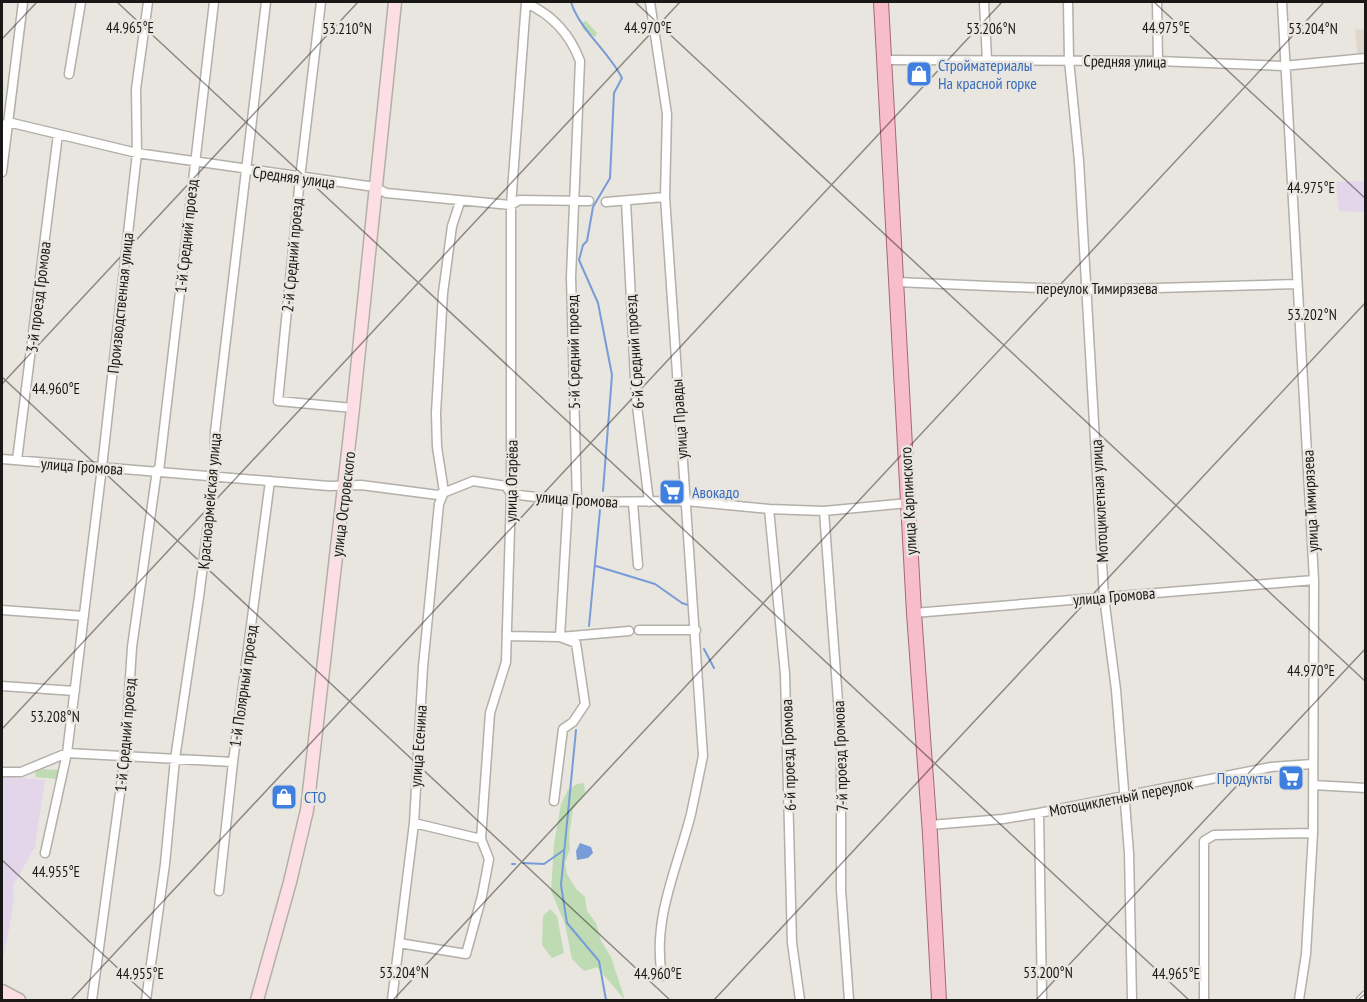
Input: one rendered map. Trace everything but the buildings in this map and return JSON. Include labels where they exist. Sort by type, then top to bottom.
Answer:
[{"type":"main road","name":"улица Карпинского","points":[[881,2],[914,613],[930,825],[939,1000]]},
{"type":"street","points":[[2,172],[5,125],[23,2]]},
{"type":"street","points":[[69,74],[81,2]]},
{"type":"street","name":"Производственная улица","points":[[45,853],[67,753],[75,691],[137,153],[136,89],[148,2]]},
{"type":"street","name":"1-й Средний проезд","points":[[92,1000],[124,756],[132,647],[158,470],[214,2]]},
{"type":"street","name":"Красноармейская улица","points":[[146,1000],[165,864],[175,759],[214,476],[215,432],[266,2]]},
{"type":"street","name":"2-й Средний проезд","points":[[321,2],[300,178],[278,401],[353,408]]},
{"type":"street","name":"улица Островского","points":[[257,1000],[290,882],[307,810],[345,487],[395,2]]},
{"type":"street","name":"5-й Средний проезд","points":[[526,2],[543,10],[567,35],[580,61],[571,277],[572,501],[560,637]]},
{"type":"street","name":"улица Огарёва","points":[[399,943],[466,954],[489,859],[481,839],[490,713],[506,662],[511,494],[511,205],[526,2]]},
{"type":"street","name":"улица Правды","points":[[650,2],[667,114],[665,197],[703,756],[691,815],[662,912],[657,953],[662,976]]},
{"type":"street","points":[[984,2],[987,60]]},
{"type":"street","name":"Мотоциклетная улица","points":[[1068,2],[1069,60],[1080,161],[1104,597],[1116,690],[1129,853],[1132,1000]]},
{"type":"street","points":[[1157,2],[1158,61]]},
{"type":"street","name":"улица Тимирязева","points":[[1281,2],[1314,580],[1313,833],[1306,954],[1299,1000]]},
{"type":"street","name":"Средняя улица","points":[[885,60],[1158,61],[1283,66],[1365,58]]},
{"type":"street","name":"Средняя улица","points":[[5,125],[58,134],[137,153],[375,187],[386,193],[460,202],[511,205],[519,200],[589,201]]},
{"type":"street","name":"3-й проезд Громова","points":[[17,460],[58,134]]},
{"type":"street","points":[[606,202],[665,197]]},
{"type":"street","name":"6-й Средний проезд","points":[[626,201],[636,398],[649,502]]},
{"type":"street","points":[[444,492],[437,447],[436,413],[443,293],[452,226],[460,202]]},
{"type":"street","name":"переулок Тимирязева","points":[[896,282],[1086,290],[1297,284]]},
{"type":"street","name":"улица Громова","points":[[2,459],[345,487],[361,485],[438,495],[464,483],[481,480],[506,486],[511,494],[572,501],[633,503],[686,501],[769,509],[824,511],[908,503]]},
{"type":"street","name":"1-й Полярный проезд","points":[[219,891],[232,762],[270,481]]},
{"type":"street","name":"улица Есенина","points":[[392,1000],[414,823],[424,656],[439,504],[444,492]]},
{"type":"street","points":[[633,503],[638,565]]},
{"type":"street","name":"6-й проезд Громова","points":[[769,509],[785,674],[792,943],[800,1000]]},
{"type":"street","name":"7-й проезд Громова","points":[[824,511],[841,742],[841,890],[849,1000]]},
{"type":"street","name":"улица Громова","points":[[914,613],[1314,580]]},
{"type":"street","points":[[2,610],[84,616]]},
{"type":"street","points":[[639,630],[696,630]]},
{"type":"street","points":[[507,636],[560,637],[629,631]]},
{"type":"street","points":[[554,801],[563,729],[573,722],[585,704],[585,689],[576,643],[560,637]]},
{"type":"street","points":[[2,686],[75,691]]},
{"type":"street","points":[[2,772],[21,772],[67,753],[232,762]]},
{"type":"street","name":"Мотоциклетный переулок","points":[[930,825],[1003,819],[1271,767],[1312,764]]},
{"type":"street","points":[[1313,785],[1365,789]]},
{"type":"street","points":[[1039,813],[1042,1000]]},
{"type":"street","points":[[414,823],[481,839]]},
{"type":"street","points":[[1204,1000],[1204,841],[1214,835],[1313,833]]},
{"type":"street","points":[[2,991],[19,1000]]},
{"type":"street","points":[[1361,1000],[1365,995]]},
{"type":"shaded area","points":[[1365,29],[1365,61],[1358,61],[1355,30]]},
{"type":"shaded area","points":[[1365,181],[1365,212],[1339,211],[1336,182]]},
{"type":"shaded area","points":[[2,776],[45,780],[35,847],[13,886],[14,901],[2,966]]},
{"type":"green space","points":[[586,21],[597,33],[595,37],[583,29],[582,22]]},
{"type":"green space","points":[[36,769],[60,770],[58,779],[35,777]]},
{"type":"green space","points":[[584,783],[585,793],[573,809],[569,836],[570,849],[565,863],[567,874],[576,889],[585,897],[587,911],[596,923],[601,941],[611,957],[625,1000],[597,967],[584,971],[572,959],[565,924],[551,891],[554,844],[561,804],[568,790],[577,784]]},
{"type":"green space","points":[[550,909],[557,916],[564,953],[552,958],[542,945],[543,916]]},
{"type":"water","points":[[580,843],[591,847],[593,853],[588,858],[577,860],[576,851]]},
{"type":"waterway","points":[[571,2],[587,31],[622,78],[614,93],[610,178],[593,207],[587,241],[583,245],[579,260],[598,303],[612,375],[603,491]]},
{"type":"waterway","points":[[589,626],[600,510]]},
{"type":"waterway","points":[[596,566],[655,584],[682,603],[691,606]]},
{"type":"waterway","points":[[704,649],[714,668]]},
{"type":"waterway","points":[[576,730],[561,885],[567,923],[599,961],[606,1000]]},
{"type":"waterway","points":[[523,863],[544,864],[564,850]]},
{"type":"place","name":"Стройматериалы На красной горке","points":[[919,74]]},
{"type":"place","name":"Авокадо","points":[[672,492]]},
{"type":"place","name":"Продукты","points":[[1291,778]]},
{"type":"place","name":"СТО","points":[[284,797]]}]
